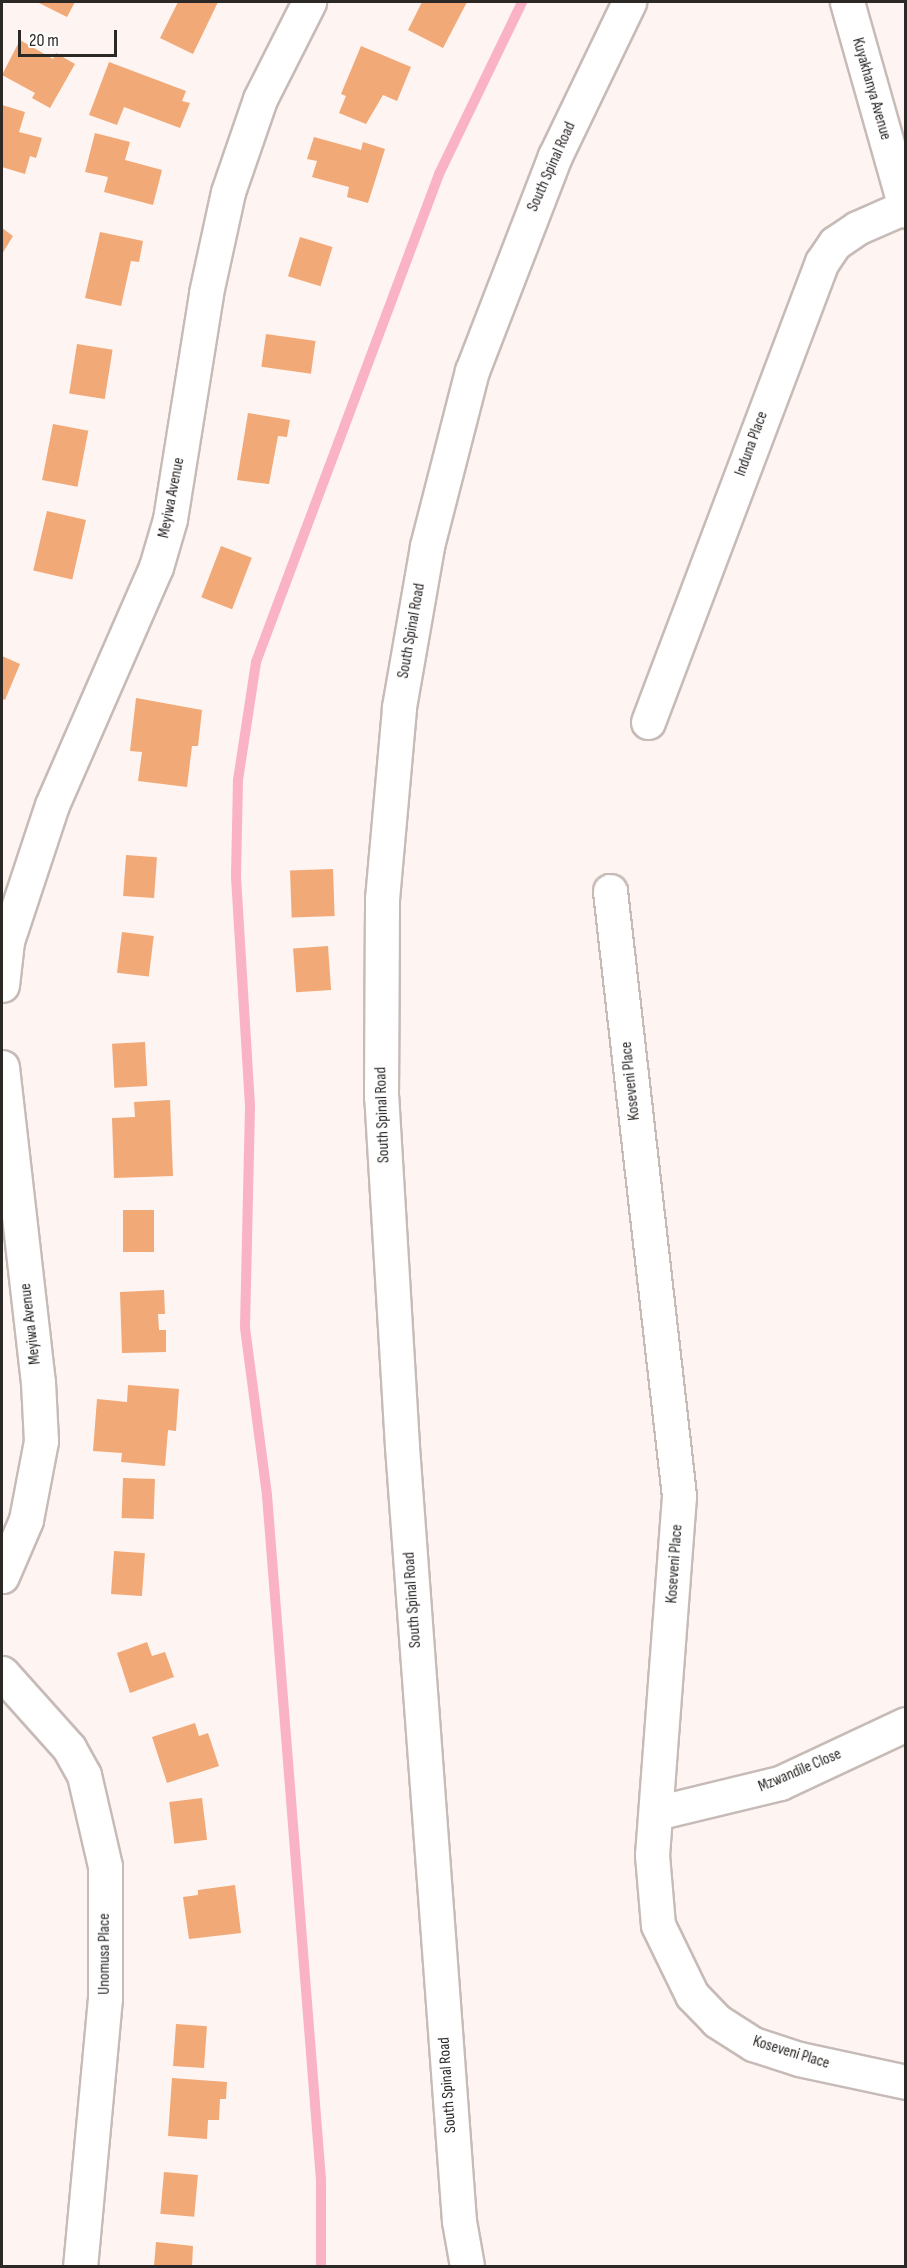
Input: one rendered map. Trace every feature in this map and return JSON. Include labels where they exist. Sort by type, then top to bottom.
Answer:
[{"type":"street","name":"Meyiwa Avenue","points":[[2,985],[7,941],[52,805],[156,567],[170,519],[206,294],[228,192],[260,99],[309,2]]},
{"type":"street","name":"South Spinal Road","points":[[467,2266],[459,2221],[401,1434],[381,1097],[382,900],[399,707],[427,546],[472,371],[550,167],[630,2]]},
{"type":"street","name":"Kuyakhanya Avenue","points":[[847,2],[905,209]]},
{"type":"street","name":"Induna Place","points":[[648,722],[822,262],[835,243],[857,228],[905,209]]},
{"type":"street","name":"Koseveni Place","points":[[610,891],[679,1496],[652,1855],[658,1925],[669,1954],[699,2001],[717,2021],[753,2044],[799,2059],[906,2082]]},
{"type":"street","name":"Meyiwa Avenue","points":[[2,1067],[38,1382],[41,1441],[26,1520],[2,1576]]},
{"type":"street","name":"Unomusa Place","points":[[2,1673],[69,1748],[84,1775],[105,1866],[105,1998],[80,2266]]},
{"type":"street","name":"Mzwandile Close","points":[[656,1813],[780,1783],[906,1724]]},
{"type":"building","points":[[37,2],[75,2],[67,17]]},
{"type":"building","points":[[178,2],[218,2],[193,54],[160,38]]},
{"type":"building","points":[[422,2],[467,2],[443,48],[408,30]]},
{"type":"building","points":[[20,40],[53,59],[56,53],[75,64],[50,108],[32,98],[35,93],[2,75]]},
{"type":"building","points":[[361,46],[411,67],[397,101],[383,95],[366,124],[339,113],[346,96],[341,94]]},
{"type":"building","points":[[109,62],[186,91],[182,101],[190,103],[180,128],[124,107],[117,125],[89,115]]},
{"type":"building","points":[[2,105],[25,112],[19,132],[42,138],[36,158],[30,156],[25,174],[2,167]]},
{"type":"building","points":[[95,133],[130,142],[125,160],[162,170],[153,205],[104,192],[108,177],[85,172]]},
{"type":"building","points":[[314,137],[361,150],[363,142],[385,149],[368,203],[347,197],[349,187],[312,177],[317,161],[307,159]]},
{"type":"building","points":[[2,228],[13,236],[2,254]]},
{"type":"building","points":[[100,232],[143,241],[139,262],[131,261],[121,306],[85,298]]},
{"type":"building","points":[[300,237],[333,247],[321,286],[288,276]]},
{"type":"building","points":[[266,334],[316,341],[311,374],[261,367]]},
{"type":"building","points":[[77,344],[113,350],[105,399],[69,393]]},
{"type":"building","points":[[248,413],[290,420],[287,437],[278,436],[269,484],[237,480]]},
{"type":"building","points":[[53,424],[88,431],[77,487],[42,480]]},
{"type":"building","points":[[47,511],[86,520],[72,579],[33,570]]},
{"type":"building","points":[[221,546],[252,558],[232,609],[201,597]]},
{"type":"building","points":[[2,656],[20,664],[5,700],[2,699]]},
{"type":"building","points":[[136,698],[202,710],[198,746],[192,746],[187,787],[138,781],[142,752],[130,751]]},
{"type":"building","points":[[126,855],[157,857],[154,898],[123,896]]},
{"type":"building","points":[[333,869],[335,916],[292,917],[290,871]]},
{"type":"building","points":[[122,932],[154,936],[149,977],[117,973]]},
{"type":"building","points":[[328,946],[331,990],[296,992],[293,948]]},
{"type":"building","points":[[145,1042],[147,1086],[114,1088],[112,1044]]},
{"type":"building","points":[[170,1100],[173,1176],[114,1178],[112,1118],[135,1117],[134,1102]]},
{"type":"building","points":[[123,1210],[154,1210],[154,1252],[123,1252]]},
{"type":"building","points":[[164,1290],[165,1314],[158,1314],[159,1330],[166,1330],[166,1352],[122,1353],[120,1292]]},
{"type":"building","points":[[128,1385],[179,1389],[176,1431],[168,1430],[165,1466],[121,1462],[122,1453],[93,1451],[97,1399],[127,1402]]},
{"type":"building","points":[[123,1478],[155,1479],[154,1519],[122,1518]]},
{"type":"building","points":[[114,1551],[145,1553],[142,1596],[111,1594]]},
{"type":"building","points":[[147,1642],[152,1656],[165,1652],[174,1677],[130,1693],[117,1653]]},
{"type":"building","points":[[195,1723],[199,1736],[208,1733],[219,1766],[167,1783],[152,1737]]},
{"type":"building","points":[[202,1798],[207,1840],[174,1844],[169,1802]]},
{"type":"building","points":[[235,1885],[241,1933],[189,1939],[183,1897],[198,1895],[198,1890]]},
{"type":"building","points":[[176,2024],[207,2026],[204,2068],[173,2066]]},
{"type":"building","points":[[172,2078],[227,2082],[226,2099],[220,2099],[219,2120],[208,2120],[207,2139],[168,2136]]},
{"type":"building","points":[[164,2172],[198,2175],[194,2217],[160,2214]]},
{"type":"building","points":[[156,2242],[193,2246],[192,2266],[154,2266]]},
{"type":"waterway","points":[[321,2266],[321,2180],[267,1495],[245,1327],[250,1106],[236,875],[238,780],[256,662],[439,174],[522,2]]}]
